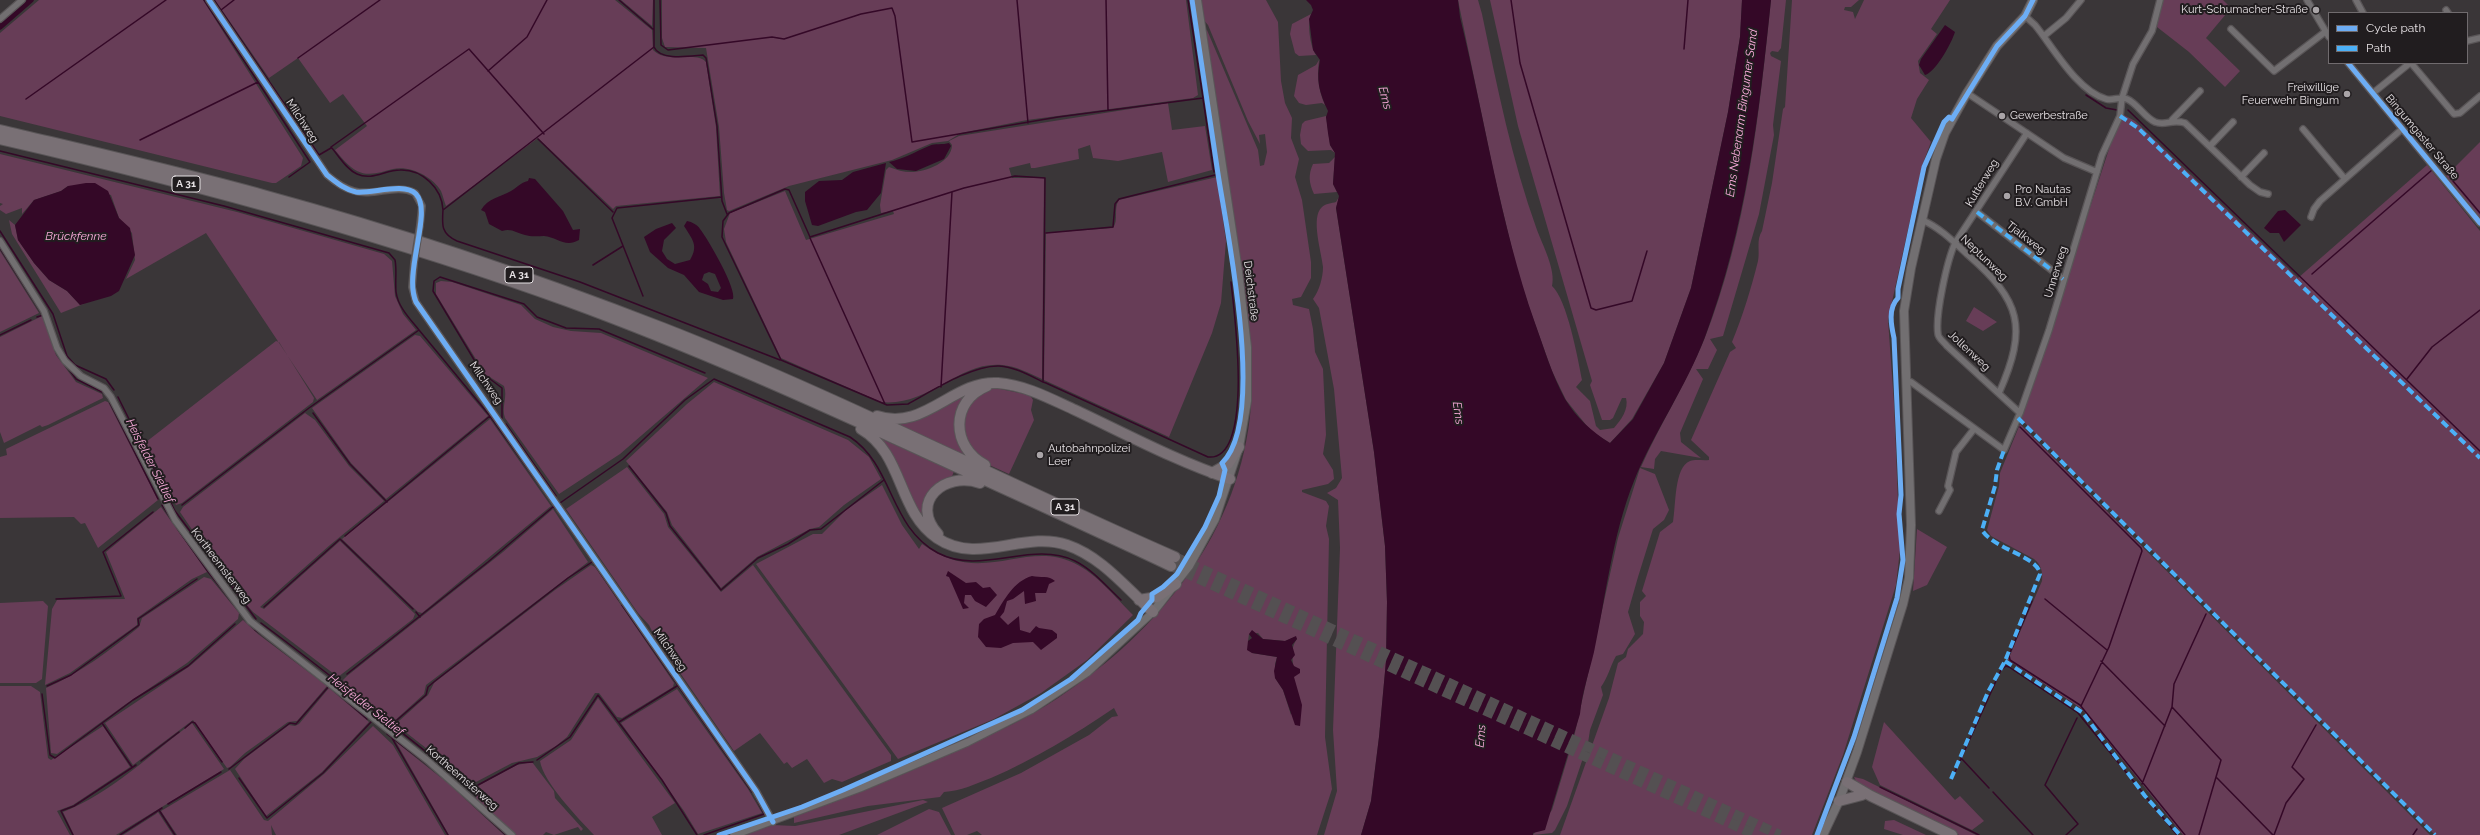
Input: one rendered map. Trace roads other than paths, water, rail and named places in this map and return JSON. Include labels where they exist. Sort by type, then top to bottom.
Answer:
[{"type":"highway","name":"A 31","points":[[0,130],[264,195],[430,245],[546,285],[666,329],[854,410],[1173,561],[1018,495],[712,357],[615,319],[413,248],[270,206],[0,139]]},
{"type":"highway","points":[[854,410],[863,410],[884,419],[903,420],[924,413],[963,389],[980,383],[998,383],[1015,386],[1053,400],[1171,456],[1230,479]]},
{"type":"highway","points":[[996,476],[974,458],[965,446],[959,420],[961,410],[973,394],[983,387],[998,383]]},
{"type":"highway","points":[[844,416],[852,424],[868,433],[885,450],[898,474],[909,506],[924,528],[939,539],[950,544],[974,550],[1034,541],[1067,545],[1094,559],[1153,612]]},
{"type":"highway","points":[[1212,473],[1228,464],[1239,447]]},
{"type":"highway","points":[[950,544],[935,531],[928,515],[932,497],[943,484],[954,480],[973,480],[1008,495],[1018,495]]},
{"type":"highway","points":[[1139,600],[1157,596],[1176,584]]},
{"type":"highway","points":[[1846,784],[1866,796],[1952,835]]},
{"type":"highway","points":[[1839,801],[1866,796]]},
{"type":"main road","name":"Deichstraße","points":[[1153,612],[1176,584],[1204,542],[1230,479],[1239,447],[1247,401],[1245,333],[1238,271],[1197,0]]},
{"type":"main road","points":[[1823,835],[1846,784],[1903,604],[1909,578],[1911,532],[1905,305],[1922,220],[1940,146],[1952,119],[1967,92],[1997,46],[2025,16],[2033,0]]},
{"type":"street","points":[[0,19],[22,0]]},
{"type":"street","name":"Milchweg","points":[[210,0],[327,175],[339,185],[354,192],[368,192],[400,188],[415,193],[422,206],[412,287],[416,302],[756,791],[773,822]]},
{"type":"street","points":[[2044,36],[2066,18],[2081,0]]},
{"type":"street","name":"Unnerweg","points":[[1974,429],[2004,450],[2020,413],[2049,330],[2063,279],[2106,144],[2120,116],[2122,98],[2133,64],[2156,21],[2160,0]]},
{"type":"street","points":[[2231,29],[2274,71],[2327,34],[2307,0]]},
{"type":"street","points":[[2356,0],[2362,12]]},
{"type":"street","points":[[2025,16],[2044,36],[2088,90],[2106,99],[2122,98],[2128,100],[2156,122],[2164,123],[2172,120],[2200,92]]},
{"type":"street","points":[[2468,40],[2480,38]]},
{"type":"street","name":"Bingumgaster Straße","points":[[2349,64],[2480,223]]},
{"type":"street","points":[[2373,93],[2410,64]]},
{"type":"street","points":[[2412,64],[2454,114],[2460,113],[2480,96]]},
{"type":"street","points":[[1967,92],[2064,158],[2097,172]]},
{"type":"street","points":[[2172,120],[2185,123],[2241,177],[2260,192],[2268,194]]},
{"type":"street","points":[[2210,146],[2233,122]]},
{"type":"street","points":[[2303,129],[2345,179]]},
{"type":"street","points":[[2311,217],[2314,209],[2320,201],[2402,129]]},
{"type":"street","name":"Kutterweg","points":[[1955,243],[1977,212],[1996,178],[2027,133]]},
{"type":"street","points":[[2241,177],[2264,153]]},
{"type":"street","name":"Tjalkweg","points":[[1977,212],[2063,279]]},
{"type":"street","name":"Neptunweg","points":[[1922,220],[1955,243],[1997,281],[2012,303],[2015,313],[2015,342],[1999,393]]},
{"type":"street","name":"Kortheemsterweg","points":[[0,241],[46,316],[57,348],[65,361],[81,376],[104,388],[111,397],[175,520],[250,621],[433,765],[512,835]]},
{"type":"street","name":"Jollenweg","points":[[1955,243],[1949,256],[1942,289],[1938,335],[2020,413]]},
{"type":"street","points":[[1906,381],[1911,382],[1974,429],[1956,452],[1948,486],[1950,490],[1939,511]]},
{"type":"street","name":"Deichstraße","points":[[734,835],[773,822],[911,767],[1031,710],[1088,672],[1153,612]]},
{"type":"water","points":[[1306,0],[1458,0],[1460,17],[1502,209],[1535,323],[1552,371],[1565,399],[1585,424],[1610,443],[1633,419],[1664,363],[1691,288],[1728,112],[1740,37],[1742,0],[1771,0],[1756,129],[1741,213],[1731,254],[1719,296],[1697,356],[1642,463],[1626,502],[1610,566],[1594,652],[1580,714],[1545,830],[1533,833],[1533,835],[1361,835],[1371,801],[1386,661],[1387,602],[1385,546],[1374,452],[1336,208],[1339,196],[1333,184],[1335,153],[1330,145],[1326,117],[1328,111],[1322,98],[1318,80],[1320,60],[1313,50],[1309,19],[1313,10],[1311,5]]},
{"type":"water","points":[[1945,25],[1955,32],[1953,37],[1939,63],[1925,75],[1919,65],[1921,59]]},
{"type":"water","points":[[949,143],[951,146],[944,159],[916,171],[897,169],[889,162],[931,145]]},
{"type":"water","points":[[886,163],[881,193],[867,210],[856,212],[818,226],[812,225],[805,201],[805,192],[819,181],[842,180],[853,172]]},
{"type":"water","points":[[529,178],[535,179],[563,211],[573,230],[580,229],[579,240],[565,243],[544,236],[527,236],[509,230],[502,231],[489,224],[485,212],[481,210],[484,206],[491,200],[528,181]]},
{"type":"water","name":"Brückfenne","points":[[95,183],[108,191],[119,218],[130,228],[135,255],[119,291],[111,296],[80,305],[67,291],[49,280],[34,263],[18,240],[15,225],[34,200],[61,191],[68,186]]},
{"type":"water","points":[[2285,210],[2301,225],[2284,242],[2279,233],[2270,233],[2264,228],[2278,211]]},
{"type":"water","points":[[687,221],[693,223],[698,226],[704,234],[731,285],[733,299],[723,300],[699,292],[684,275],[668,268],[650,252],[644,237],[656,229],[672,223],[676,228],[664,240],[662,251],[667,259],[675,264],[690,260],[693,255],[694,246],[692,239],[684,226]],"holes":[[[709,272],[715,274],[721,288],[718,292],[711,291],[708,284],[702,280],[704,274]]]},
{"type":"water","points":[[948,571],[966,583],[976,582],[983,588],[990,587],[997,595],[986,607],[975,601],[971,595],[965,595],[964,603],[969,608],[963,609],[949,577],[946,576]]},
{"type":"water","points":[[1032,576],[1047,577],[1055,581],[1049,584],[1046,593],[1035,593],[1036,601],[1025,604],[1024,591],[1013,599],[1007,601],[1004,612],[1000,617],[1008,625],[1019,616],[1020,630],[1030,633],[1036,626],[1039,628],[1052,630],[1057,634],[1057,638],[1041,650],[1033,642],[1013,643],[1001,648],[986,647],[978,637],[979,624],[984,619],[995,615],[1010,592],[1020,582]]},
{"type":"water","points":[[1252,630],[1263,639],[1285,641],[1296,636],[1297,639],[1292,645],[1295,655],[1291,660],[1294,666],[1300,669],[1300,673],[1294,677],[1302,705],[1300,726],[1295,725],[1283,690],[1275,678],[1274,671],[1277,657],[1252,653],[1247,650],[1248,641],[1252,638],[1249,634]]},
{"type":"waterway","points":[[0,27],[31,0]]},
{"type":"waterway","points":[[26,99],[166,0]]},
{"type":"waterway","points":[[204,0],[258,82]]},
{"type":"waterway","points":[[214,0],[319,155],[331,148]]},
{"type":"waterway","points":[[221,10],[234,0]]},
{"type":"waterway","points":[[298,58],[380,0]]},
{"type":"waterway","points":[[488,71],[527,37],[547,0]]},
{"type":"waterway","points":[[619,0],[654,30]]},
{"type":"waterway","points":[[654,0],[654,47],[657,51],[669,56],[683,57],[703,55],[706,58],[717,126],[722,201],[727,214]]},
{"type":"waterway","points":[[660,0],[661,45],[668,50],[772,37],[784,39],[861,14],[892,8],[895,16],[912,142],[1058,117],[1203,98],[1188,0]]},
{"type":"waterway","points":[[1017,0],[1028,123]]},
{"type":"waterway","points":[[1106,0],[1108,110]]},
{"type":"waterway","points":[[1511,0],[1520,63],[1591,308],[1596,310],[1632,301],[1647,251]]},
{"type":"waterway","points":[[1684,49],[1688,0]]},
{"type":"waterway","points":[[654,47],[443,210],[443,225],[445,232],[457,241],[580,282],[780,360]]},
{"type":"waterway","points":[[443,210],[442,202],[435,187],[423,176],[400,170],[394,170],[373,176],[363,176],[349,169],[331,147],[469,49],[544,134]]},
{"type":"waterway","points":[[140,140],[258,82],[310,162],[289,177]]},
{"type":"waterway","points":[[2086,95],[2106,108],[2117,110]]},
{"type":"waterway","points":[[1203,99],[1214,172]]},
{"type":"waterway","points":[[2128,110],[2480,451]]},
{"type":"waterway","points":[[538,139],[613,212]]},
{"type":"waterway","points":[[0,151],[224,206],[389,253],[395,260],[396,292],[399,303],[419,330]]},
{"type":"waterway","points":[[2312,274],[2432,170]]},
{"type":"waterway","points":[[1046,233],[1113,227],[1115,204],[1119,199],[1215,175]]},
{"type":"waterway","points":[[1043,382],[1045,178],[1015,176],[964,188],[810,237],[789,190],[785,189],[729,213],[723,221],[722,237],[781,360],[887,405],[908,404],[952,380],[977,370],[999,366],[1011,368],[1208,457],[1223,452],[1232,436],[1237,411],[1237,351],[1231,282]]},
{"type":"waterway","points":[[2453,181],[2480,213]]},
{"type":"waterway","points":[[941,387],[952,192]]},
{"type":"waterway","points":[[643,296],[612,218],[617,208],[722,197]]},
{"type":"waterway","name":"Heisfelder Sieltief","points":[[0,231],[53,314],[67,356],[75,365],[106,379],[114,390]]},
{"type":"waterway","points":[[810,238],[885,404]]},
{"type":"waterway","points":[[593,265],[623,246]]},
{"type":"waterway","points":[[0,248],[42,314]]},
{"type":"waterway","points":[[502,418],[502,388],[482,373],[433,291],[434,281],[440,277],[524,304],[537,317],[566,328],[599,329],[705,373]]},
{"type":"waterway","points":[[2407,379],[2432,347],[2480,310]]},
{"type":"waterway","points":[[37,317],[43,315]]},
{"type":"waterway","points":[[0,335],[31,320]]},
{"type":"waterway","points":[[182,505],[309,408],[419,330],[490,416]]},
{"type":"waterway","points":[[55,350],[76,379],[104,393]]},
{"type":"waterway","points":[[560,503],[623,459],[685,400],[714,379],[850,437],[864,449],[875,464],[900,513],[910,528],[922,542],[938,553],[955,559],[972,561],[1041,554],[1058,556],[1075,561],[1088,569],[1121,600]]},
{"type":"waterway","name":"Heisfelder Sieltief","points":[[118,397],[175,511],[256,619]]},
{"type":"waterway","points":[[110,403],[158,499]]},
{"type":"waterway","points":[[313,413],[350,464],[387,502]]},
{"type":"waterway","points":[[345,536],[490,416],[550,500]]},
{"type":"waterway","points":[[506,424],[556,496]]},
{"type":"waterway","points":[[2020,427],[2141,548],[2142,551],[2109,647],[2081,706]]},
{"type":"waterway","points":[[629,466],[666,513],[670,526],[721,590],[758,558],[788,544],[810,530],[821,529],[884,480]]},
{"type":"waterway","points":[[162,505],[172,520]]},
{"type":"waterway","points":[[347,674],[488,562],[554,506],[556,509]]},
{"type":"waterway","points":[[56,599],[121,596],[103,552],[153,512]]},
{"type":"waterway","points":[[559,513],[619,600]]},
{"type":"waterway","points":[[177,528],[209,573],[247,621]]},
{"type":"waterway","points":[[264,607],[340,539],[413,609]]},
{"type":"waterway","points":[[397,720],[426,695],[428,687],[435,681],[568,578],[592,562]]},
{"type":"waterway","points":[[47,686],[71,675],[139,625],[138,619],[197,579]]},
{"type":"waterway","points":[[2045,599],[2107,650]]},
{"type":"waterway","points":[[2032,601],[2009,655],[2010,660],[2080,705],[2185,835]]},
{"type":"waterway","points":[[622,605],[752,792]]},
{"type":"waterway","points":[[416,612],[420,617]]},
{"type":"waterway","points":[[2142,784],[2172,707],[2174,684],[2206,614]]},
{"type":"waterway","name":"Heisfelder Sieltief","points":[[261,623],[471,787]]},
{"type":"waterway","points":[[42,694],[50,755],[55,758],[133,700],[188,666],[235,624]]},
{"type":"waterway","points":[[255,630],[268,638]]},
{"type":"waterway","points":[[2101,661],[2165,726]]},
{"type":"waterway","points":[[1955,772],[2001,670],[2006,666],[2078,713],[2177,835]]},
{"type":"waterway","points":[[229,769],[290,723],[296,724],[329,686]]},
{"type":"waterway","points":[[619,722],[677,686]]},
{"type":"waterway","points":[[337,693],[367,719]]},
{"type":"waterway","points":[[537,760],[570,737],[598,695],[662,780],[697,835]]},
{"type":"waterway","points":[[2172,707],[2221,760],[2199,835]]},
{"type":"waterway","points":[[2066,835],[2078,824],[2045,785],[2077,718]]},
{"type":"waterway","points":[[185,728],[192,722],[195,723],[222,762]]},
{"type":"waterway","points":[[239,778],[267,818],[323,773],[371,722]]},
{"type":"waterway","points":[[102,723],[132,767]]},
{"type":"waterway","points":[[2274,835],[2286,803],[2304,779],[2292,767],[2316,725]]},
{"type":"waterway","points":[[141,761],[179,732]]},
{"type":"waterway","points":[[387,734],[437,772]]},
{"type":"waterway","points":[[392,738],[448,835]]},
{"type":"waterway","points":[[1961,758],[1989,788]]},
{"type":"waterway","points":[[478,785],[519,763],[533,762]]},
{"type":"waterway","points":[[73,835],[61,811],[74,806],[136,765]]},
{"type":"waterway","points":[[168,804],[221,772]]},
{"type":"waterway","points":[[2217,778],[2273,835]]},
{"type":"waterway","points":[[1880,787],[1979,835]]},
{"type":"waterway","points":[[1993,792],[2033,835]]},
{"type":"waterway","points":[[465,797],[506,835]]},
{"type":"waterway","points":[[704,835],[764,814],[756,798]]},
{"type":"waterway","points":[[120,835],[162,808]]},
{"type":"waterway","points":[[159,810],[175,835]]},
{"type":"waterway","points":[[2413,835],[2417,829]]},
{"type":"tunnel","points":[[1175,557],[1780,835]]},
{"type":"tunnel","points":[[1171,566],[1756,835]]},
{"type":"place","name":"Kurt-Schumacher-Straße","points":[[2316,10]]},
{"type":"place","name":"Freiwillige Feuerwehr Bingum","points":[[2347,94]]},
{"type":"place","name":"Gewerbestraße","points":[[2002,116]]},
{"type":"place","name":"Pro Nautas B.V. GmbH","points":[[2007,196]]},
{"type":"place","name":"Autobahnpolizei Leer","points":[[1040,455]]},
{"type":"water label","name":"Ems","points":[[1385,98]]},
{"type":"water label","name":"Ems Nebenarm Bingumer Sand","points":[[1742,113]]},
{"type":"water label","name":"Ems","points":[[1458,413]]},
{"type":"water label","name":"Ems","points":[[1481,736]]}]
